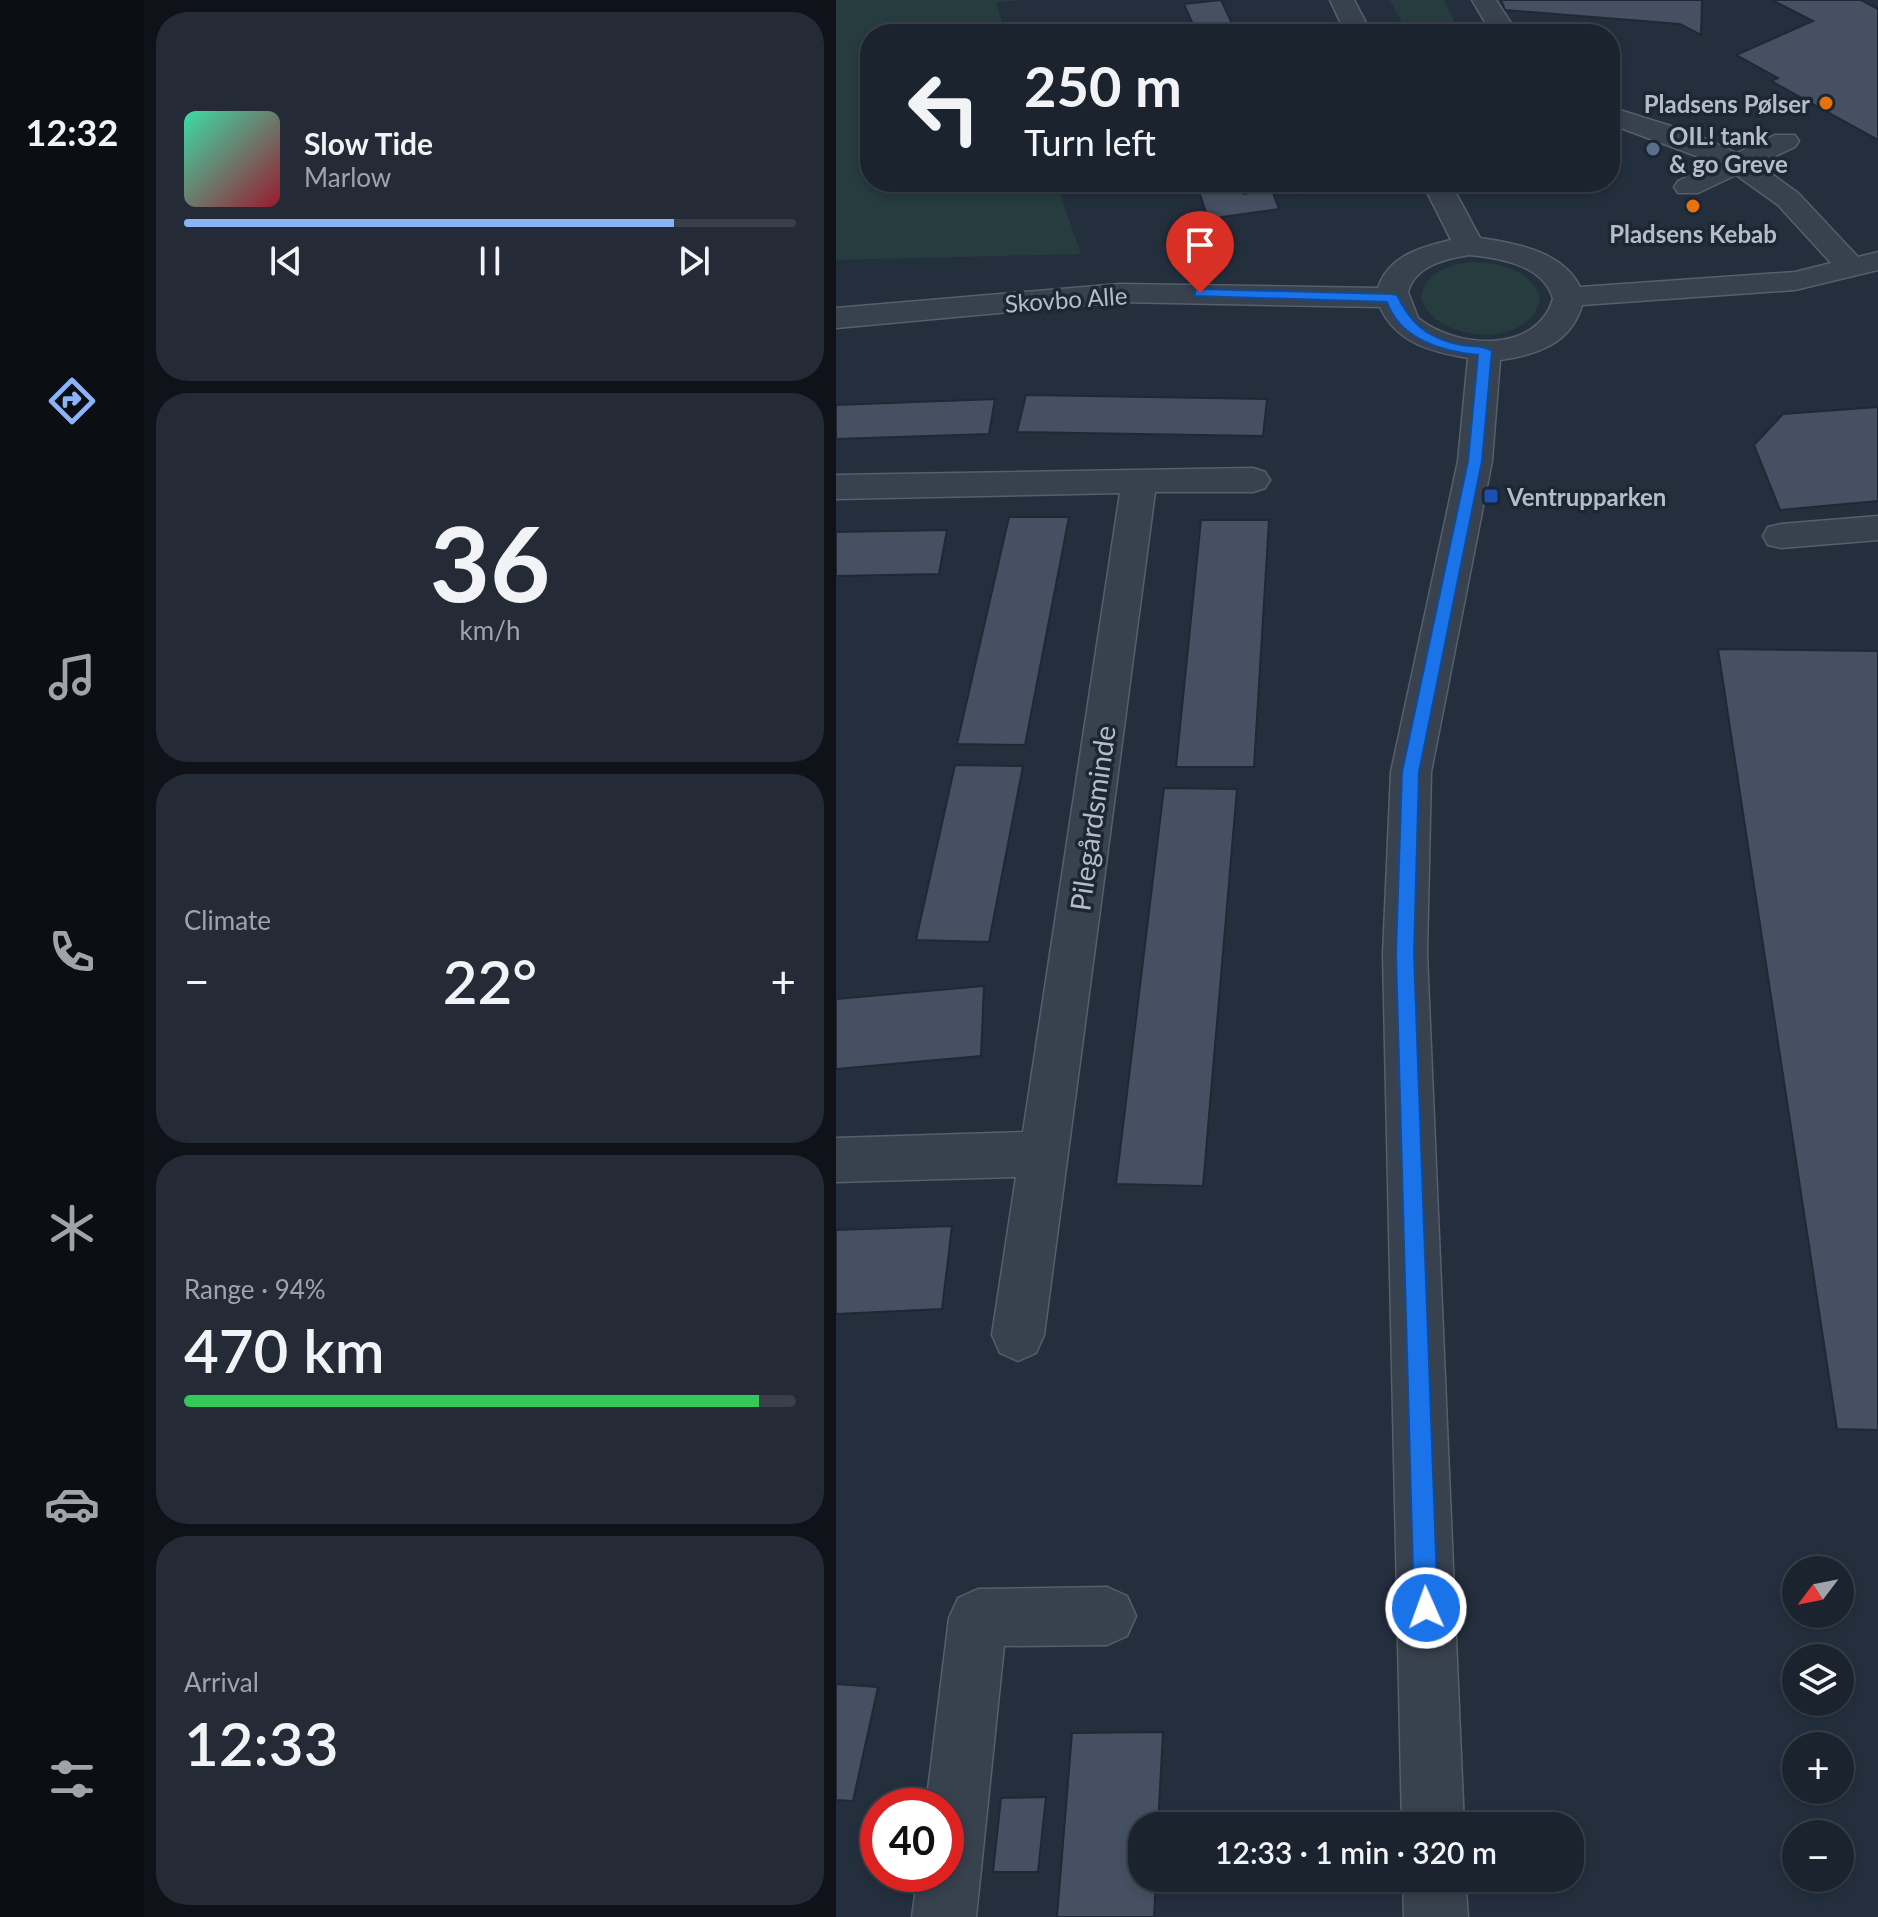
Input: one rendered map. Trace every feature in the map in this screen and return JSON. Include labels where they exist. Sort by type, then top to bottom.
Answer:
[{"type":"street","points":[[1342,0],[1354,24]]},
{"type":"street","points":[[1484,0],[1499,24]]},
{"type":"street","points":[[1620,118],[1702,146],[1735,165],[1787,198],[1865,264]]},
{"type":"street","points":[[1688,187],[1785,141]]},
{"type":"street","points":[[1441,192],[1469,246]]},
{"type":"street","points":[[1469,246],[1496,248],[1534,260],[1560,280],[1567,297],[1563,317],[1546,335],[1519,347],[1485,351],[1457,349],[1411,329],[1398,314],[1392,298],[1395,283],[1414,263],[1444,250],[1469,246]]},
{"type":"street","points":[[1567,297],[1795,281],[1865,264]]},
{"type":"street","name":"Skovbo Alle","points":[[836,318],[1120,293],[1392,298]]},
{"type":"street","points":[[1433,1812],[1405,954],[1411,772],[1475,461],[1485,351]]},
{"type":"street","points":[[836,487],[1253,480]]},
{"type":"street","name":"Pilegårdsminde","points":[[1018,1335],[1139,481]]},
{"type":"street","points":[[1781,536],[1878,528]]},
{"type":"street","points":[[836,1160],[1046,1154]]},
{"type":"street","points":[[944,1917],[978,1618],[1107,1616]]},
{"type":"street","points":[[1435,1892],[1436,1917]]},
{"type":"green space","points":[[836,0],[1019,0],[996,3],[1003,24],[860,24],[860,192],[1059,192],[1081,254],[836,260]]},
{"type":"green space","points":[[1390,0],[1444,0],[1455,24],[1403,24]]},
{"type":"green space","points":[[1472,262],[1504,266],[1522,274],[1536,289],[1540,299],[1533,315],[1519,327],[1501,333],[1481,334],[1443,324],[1429,312],[1421,297],[1433,275],[1455,265]]},
{"type":"building","points":[[1221,0],[1232,24],[1193,24],[1184,4]]},
{"type":"building","points":[[1501,0],[1702,0],[1701,35],[1680,24],[1505,10]]},
{"type":"building","points":[[1772,0],[1861,0],[1878,9],[1878,140],[1771,81],[1778,78],[1736,55],[1813,21]]},
{"type":"building","points":[[1199,192],[1273,192],[1279,209],[1208,219]]},
{"type":"building","points":[[1026,395],[1267,399],[1263,436],[1017,432]]},
{"type":"building","points":[[995,399],[989,434],[836,439],[836,405]]},
{"type":"building","points":[[1878,407],[1878,501],[1780,510],[1754,445],[1783,414]]},
{"type":"building","points":[[1009,517],[1069,517],[1025,745],[957,744]]},
{"type":"building","points":[[1201,520],[1269,520],[1254,767],[1176,767]]},
{"type":"building","points":[[947,530],[939,574],[836,576],[836,532]]},
{"type":"building","points":[[1718,649],[1878,651],[1878,1430],[1837,1429]]},
{"type":"building","points":[[955,765],[1023,766],[989,942],[916,940]]},
{"type":"building","points":[[1164,788],[1237,789],[1203,1186],[1116,1184]]},
{"type":"building","points":[[984,986],[981,1056],[836,1069],[836,999]]},
{"type":"building","points":[[952,1226],[942,1309],[836,1314],[836,1230]]},
{"type":"building","points":[[836,1684],[878,1687],[853,1801],[836,1800]]},
{"type":"building","points":[[1163,1732],[1159,1812],[1128,1812],[1128,1892],[1155,1892],[1154,1917],[1057,1917],[1072,1733]]},
{"type":"building","points":[[1046,1797],[1038,1872],[993,1872],[1001,1798]]},
{"type":"place","name":"Pladsens Pølser","points":[[1826,103]]},
{"type":"place","name":"OIL! tank & go Greve","points":[[1653,149]]},
{"type":"place","name":"Pladsens Kebab","points":[[1693,206]]},
{"type":"place","name":"Ventrupparken","points":[[1491,496]]},
{"type":"route","points":[[1200,293],[1392,298],[1398,314],[1411,329],[1432,341],[1457,349],[1485,351],[1475,461],[1411,772],[1405,954],[1426,1608]]}]
